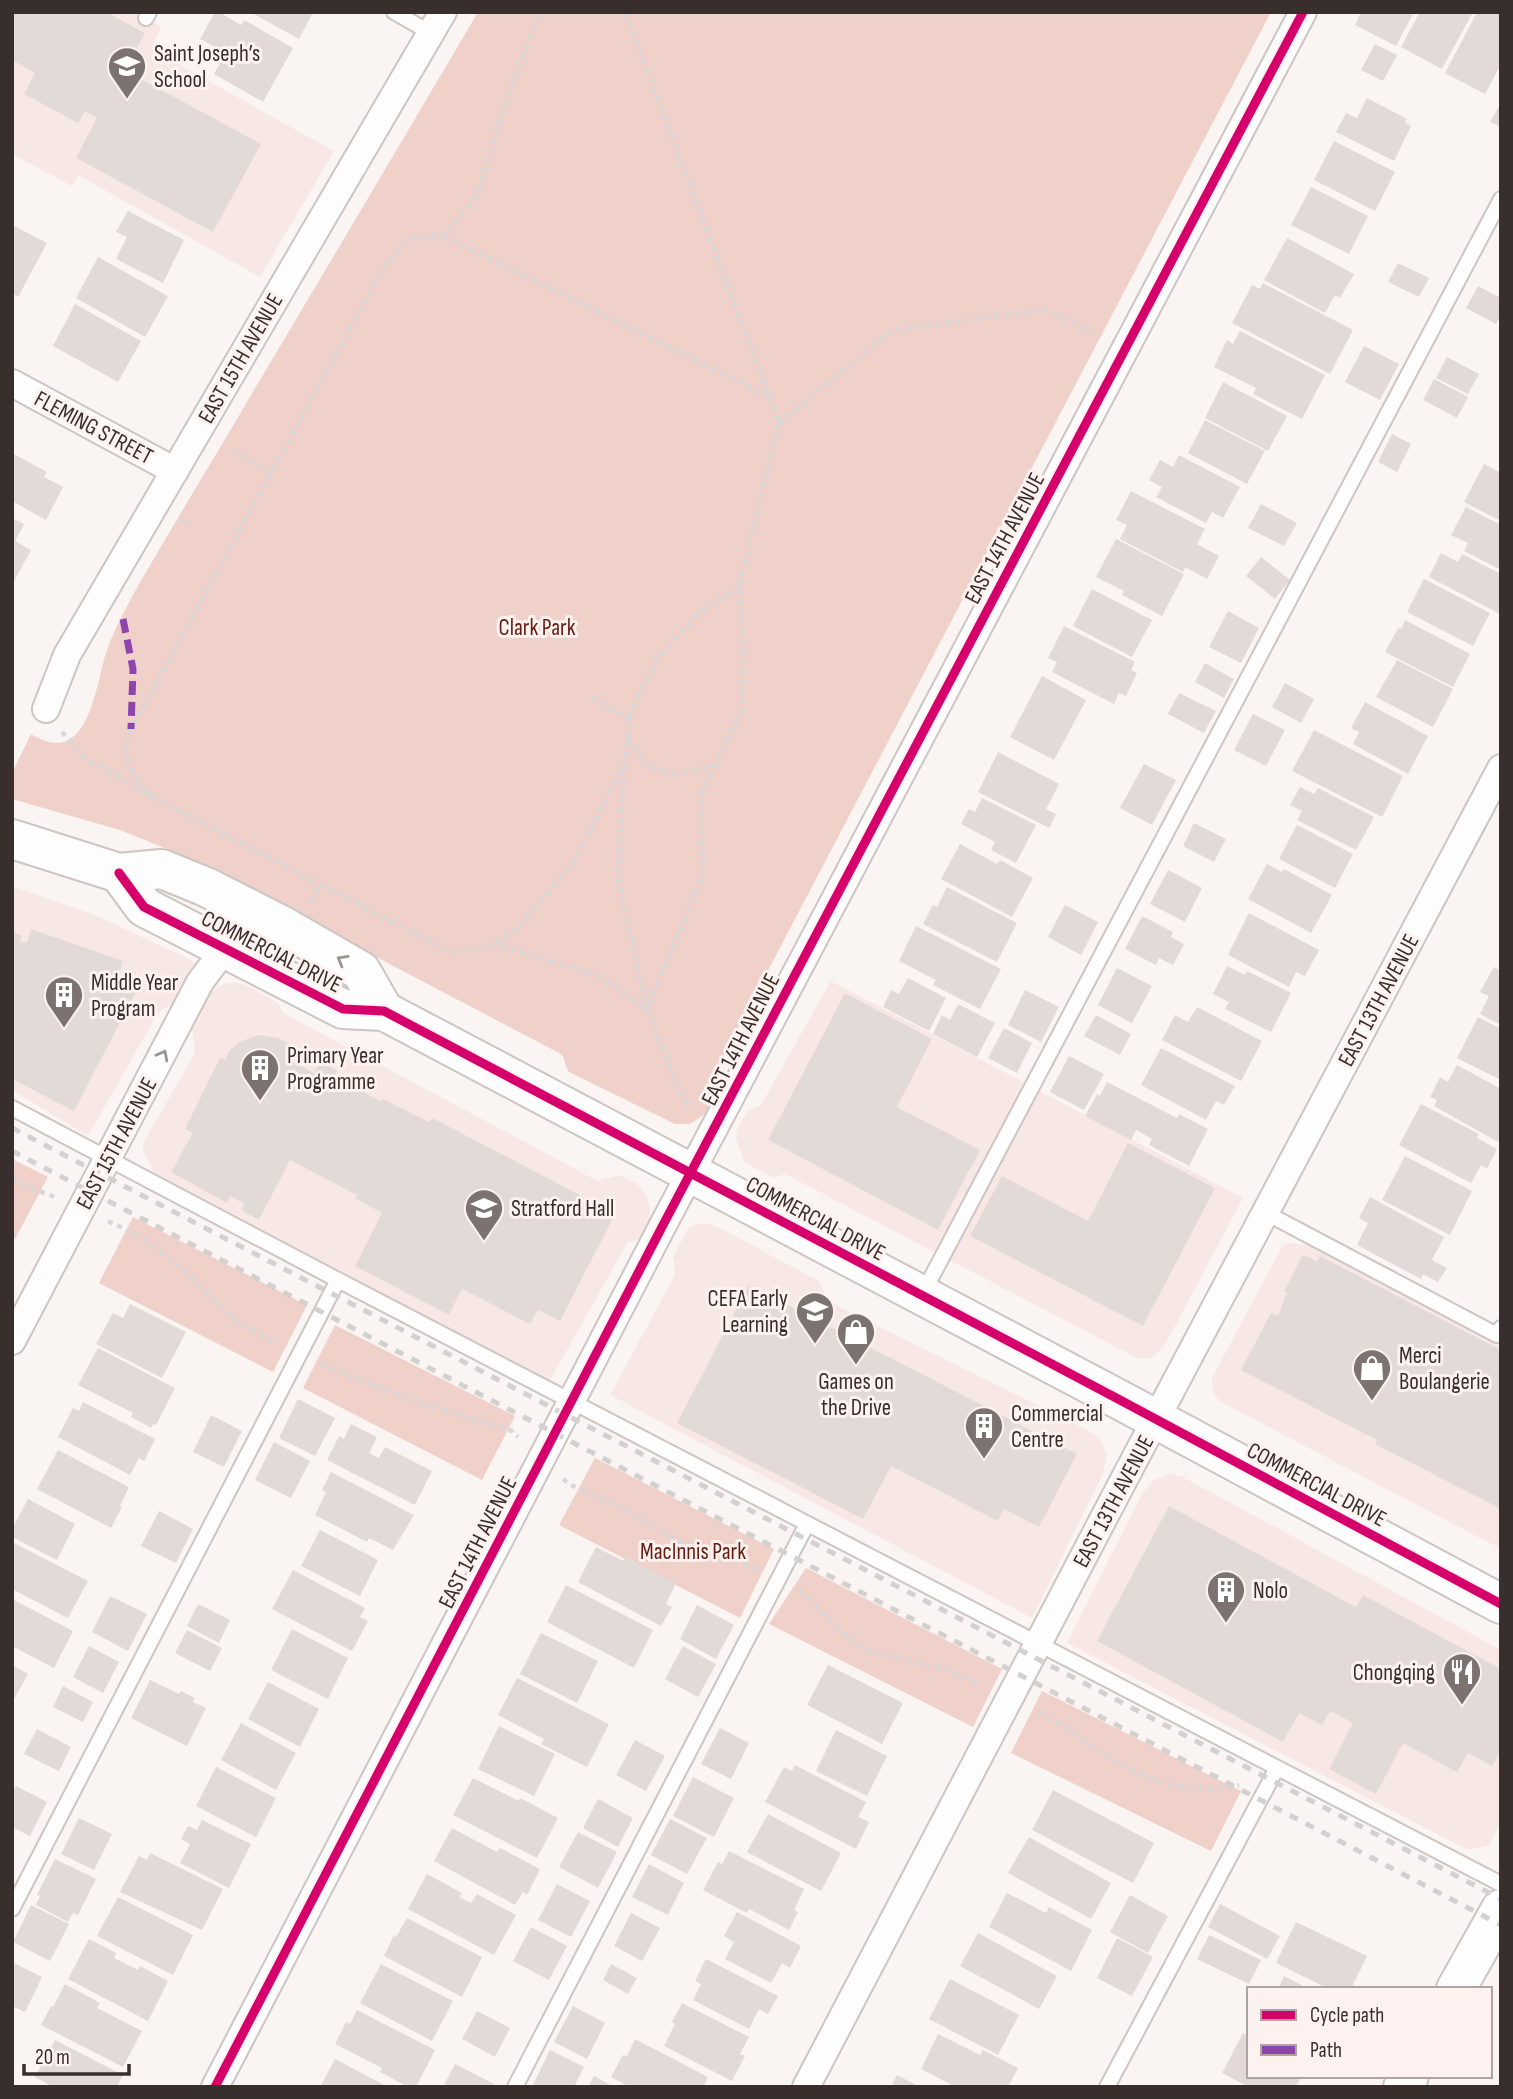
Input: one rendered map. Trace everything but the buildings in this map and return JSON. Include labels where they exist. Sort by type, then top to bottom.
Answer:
[{"type":"street","name":"EAST 14TH AVENUE","points":[[215,2087],[691,1173],[1303,12]]},
{"type":"street","name":"EAST 15TH AVENUE","points":[[46,709],[67,655],[437,22]]},
{"type":"street","name":"FLEMING STREET","points":[[12,383],[175,471]]},
{"type":"street","name":"EAST 13TH AVENUE","points":[[806,2087],[1501,768]]},
{"type":"street","name":"COMMERCIAL DRIVE","points":[[12,839],[119,873],[162,869],[206,887],[281,925],[361,971],[384,1011]]},
{"type":"street","name":"COMMERCIAL DRIVE","points":[[119,873],[144,907],[343,1009],[384,1011],[1501,1604]]},
{"type":"street","name":"EAST 15TH AVENUE","points":[[12,1341],[201,982],[225,949]]},
{"type":"street","points":[[1457,1987],[1501,1909]]},
{"type":"lane","points":[[394,12],[437,22]]},
{"type":"lane","points":[[922,1296],[1501,199]]},
{"type":"lane","points":[[12,1108],[1038,1644],[1274,1773],[1501,1884]]},
{"type":"lane","points":[[1266,1213],[1497,1335],[1501,1328]]},
{"type":"lane","points":[[12,1909],[338,1280]]},
{"type":"lane","points":[[515,2087],[807,1524]]},
{"type":"lane","points":[[1107,2087],[1274,1773]]},
{"type":"path","points":[[442,235],[475,201],[512,84],[541,12]]},
{"type":"path","points":[[625,12],[779,423],[738,586],[744,647],[742,708],[701,796],[704,875],[647,1009]]},
{"type":"path","points":[[150,796],[133,774],[126,741],[385,265],[411,237],[442,235],[771,397]]},
{"type":"path","points":[[779,423],[892,330],[1045,310],[1092,331]]},
{"type":"path","points":[[233,450],[271,472]]},
{"type":"path","points":[[699,1113],[686,1103],[674,1079],[647,1009],[618,880],[624,764],[632,710],[658,657],[698,614],[738,586]]},
{"type":"path","points":[[591,697],[631,720]]},
{"type":"path","points":[[46,709],[85,758],[150,796],[449,951],[472,951],[496,944],[515,930],[573,863],[624,764]]},
{"type":"path","points":[[628,737],[646,765],[672,774],[714,765]]},
{"type":"path","points":[[310,904],[321,884]]},
{"type":"path","points":[[496,944],[600,975],[647,1009]]},
{"type":"path","points":[[12,1181],[139,1236],[187,1273],[237,1322],[299,1355],[406,1398],[512,1431],[541,1460]]},
{"type":"path","points":[[1010,1698],[1051,1717],[1105,1755],[1150,1779],[1188,1789],[1218,1789],[1274,1773]]},
{"type":"shaded area","name":"Saint Joseph’s School","points":[[12,12],[149,12],[146,18],[161,27],[151,49],[334,151],[260,277],[78,175],[72,186],[12,154]]},
{"type":"shaded area","points":[[12,886],[95,915],[194,963],[195,969],[176,1004],[164,1008],[155,1018],[88,1136],[12,1090]]},
{"type":"shaded area","points":[[831,981],[1243,1198],[1159,1352],[1151,1358],[1137,1358],[785,1174],[774,1178],[744,1162],[736,1139],[737,1130],[749,1110],[761,1105]]},
{"type":"shaded area","points":[[235,982],[248,986],[278,1003],[283,1013],[598,1181],[619,1175],[637,1184],[646,1194],[650,1218],[642,1238],[627,1243],[549,1382],[154,1172],[143,1150],[143,1143],[193,1057],[195,1050],[192,1027],[210,992],[226,983]]},
{"type":"shaded area","points":[[696,1224],[709,1224],[722,1229],[819,1281],[829,1302],[1088,1430],[1099,1438],[1107,1455],[1102,1476],[1032,1618],[610,1395],[675,1275],[673,1256],[689,1228]]},
{"type":"shaded area","points":[[1312,1236],[1497,1334],[1501,1328],[1501,1549],[1219,1401],[1213,1392],[1212,1378],[1283,1245],[1306,1245]]},
{"type":"shaded area","points":[[1170,1474],[1183,1477],[1501,1650],[1501,1823],[1489,1845],[1468,1850],[1067,1643],[1143,1492],[1154,1480]]},
{"type":"green space","name":"Clark Park","points":[[478,12],[1271,12],[710,1081],[714,1093],[705,1114],[690,1124],[675,1124],[569,1072],[561,1054],[184,856],[120,830],[12,799],[12,773],[31,734],[50,742],[65,741],[77,733],[86,720],[109,645],[133,595]]},
{"type":"green space","points":[[12,1159],[48,1177],[15,1239],[12,1238]]},
{"type":"green space","points":[[133,1217],[307,1305],[273,1372],[99,1283]]},
{"type":"green space","points":[[335,1325],[515,1416],[482,1480],[303,1388]]},
{"type":"green space","name":"MacInnis Park","points":[[595,1458],[774,1549],[740,1618],[559,1525]]},
{"type":"green space","name":"MacInnis Park","points":[[806,1568],[1002,1669],[973,1727],[769,1624]]},
{"type":"green space","points":[[1042,1691],[1241,1791],[1211,1851],[1011,1753]]},
{"type":"railway","points":[[12,1128],[1501,1899]]},
{"type":"railway","points":[[12,1151],[1501,1925]]},
{"type":"marked path","points":[[123,619],[133,669],[131,729]]},
{"type":"cycle path","points":[[215,2087],[663,1225],[1303,12]]},
{"type":"cycle path","points":[[119,873],[144,907],[343,1009],[384,1011],[1501,1604]]},
{"type":"place","name":"Saint Joseph’s School","points":[[127,100]]},
{"type":"place","name":"Middle Year Program","points":[[64,1029]]},
{"type":"place","name":"Primary Year Programme","points":[[260,1102]]},
{"type":"place","name":"Stratford Hall","points":[[484,1242]]},
{"type":"place","name":"CEFA Early Learning","points":[[815,1345]]},
{"type":"place","name":"Games on the Drive","points":[[856,1366]]},
{"type":"place","name":"Merci Boulangerie","points":[[1372,1402]]},
{"type":"place","name":"Commercial Centre","points":[[984,1460]]},
{"type":"place","name":"Nolo","points":[[1226,1624]]},
{"type":"place","name":"Chongqing","points":[[1462,1706]]}]
